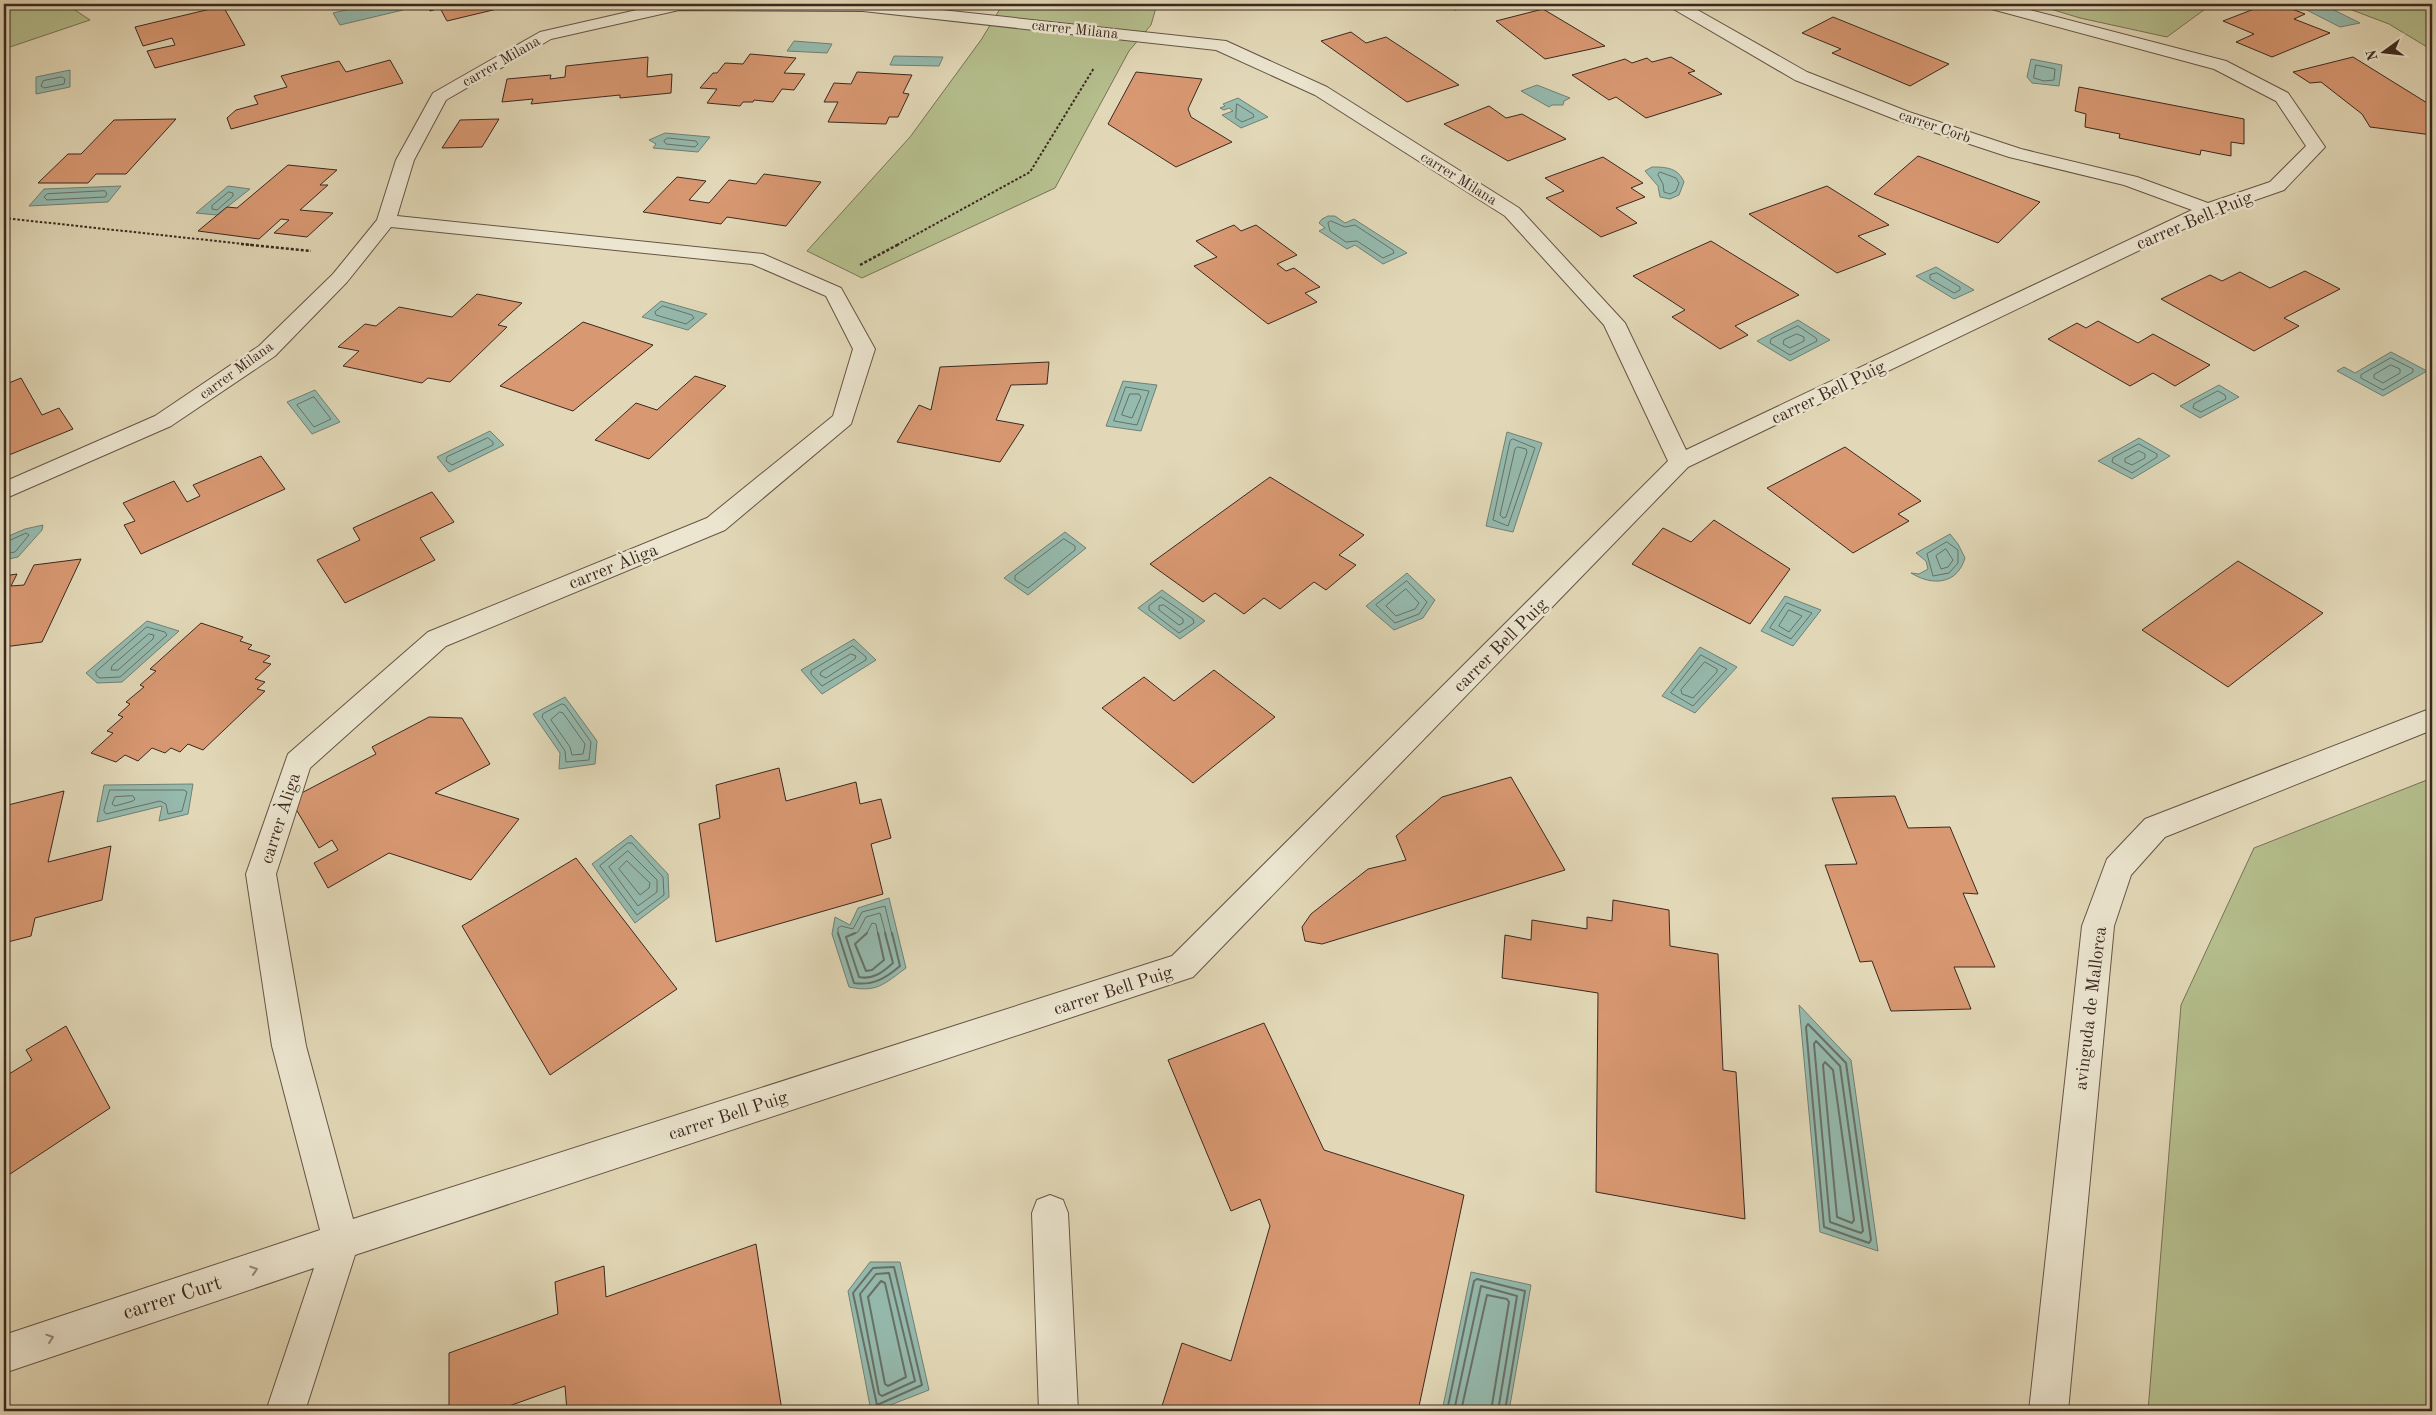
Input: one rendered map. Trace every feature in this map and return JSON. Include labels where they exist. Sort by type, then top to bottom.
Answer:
[{"type":"street","name":"carrer Corb","points":[[1676,4],[1801,76],[1903,116],[2015,153],[2130,181],[2208,210]]},
{"type":"street","name":"carrer Bell Puig","points":[[341,1241],[1182,967],[1680,462],[2208,210],[2277,186],[2316,147],[2282,97],[2220,65],[1990,4]]},
{"type":"street","name":"carrer Milana","points":[[4,492],[163,421],[267,351],[340,278],[386,221],[406,160],[439,97],[546,35],[679,5],[863,6],[1220,44],[1322,91],[1512,212],[1614,323],[1680,462]]},
{"type":"street","name":"carrer Àliga","points":[[341,1241],[289,1046],[261,874],[298,762],[436,639],[716,524],[843,420],[864,349],[834,292],[756,258],[386,221]]},
{"type":"street","name":"avinguda de Mallorca","points":[[2048,1411],[2098,926],[2118,868],[2156,828],[2432,719]]},
{"type":"street","points":[[1050,1212],[1059,1411]]},
{"type":"street","name":"carrer Curt","points":[[4,1354],[341,1241]]},
{"type":"street","points":[[286,1411],[341,1241]]},
{"type":"path","points":[[857,266],[1030,172],[1116,34]]},
{"type":"path","points":[[4,218],[358,256]]},
{"type":"green space","points":[[4,4],[66,4],[90,20],[4,49]]},
{"type":"green space","points":[[1003,4],[1157,4],[1151,25],[1129,51],[1055,188],[862,278],[807,251],[910,137],[981,40]]},
{"type":"green space","points":[[2034,4],[2212,4],[2167,37],[2080,18]]},
{"type":"green space","points":[[2336,4],[2432,4],[2432,50],[2389,24]]},
{"type":"green space","points":[[2432,778],[2432,1411],[2148,1411],[2181,1005],[2254,848]]},
{"type":"water","points":[[371,4],[400,4],[403,10],[340,25],[333,13]]},
{"type":"water","points":[[2301,4],[2322,4],[2360,23],[2340,27],[2301,7]]},
{"type":"water","points":[[794,41],[832,44],[827,53],[787,51]]},
{"type":"water","points":[[894,56],[943,57],[939,66],[890,65]]},
{"type":"water","points":[[2031,59],[2062,65],[2059,86],[2032,83],[2027,77]]},
{"type":"water","points":[[70,70],[70,87],[36,94],[36,77]]},
{"type":"water","points":[[1537,85],[1570,98],[1564,101],[1563,105],[1552,105],[1549,107],[1521,91]]},
{"type":"water","points":[[1238,98],[1268,117],[1241,128],[1222,115],[1233,111],[1229,108],[1224,110],[1220,108],[1225,106],[1223,104]]},
{"type":"water","points":[[665,133],[710,137],[698,152],[653,148],[656,144],[649,140]]},
{"type":"water","points":[[1652,167],[1671,169],[1682,177],[1684,182],[1679,195],[1670,199],[1660,197],[1658,186],[1645,171]]},
{"type":"water","points":[[121,186],[108,202],[29,206],[44,189]]},
{"type":"water","points":[[228,186],[250,189],[217,215],[196,213]]},
{"type":"water","points":[[1328,216],[1335,216],[1345,223],[1354,219],[1407,253],[1383,264],[1355,245],[1347,249],[1319,231],[1325,228],[1319,223]]},
{"type":"water","points":[[1936,267],[1974,290],[1954,299],[1916,276]]},
{"type":"water","points":[[661,301],[707,314],[688,330],[642,317]]},
{"type":"water","points":[[1798,320],[1830,340],[1790,361],[1757,341]]},
{"type":"water","points":[[2391,352],[2427,371],[2383,396],[2337,371],[2344,367],[2355,373]]},
{"type":"water","points":[[1123,381],[1157,385],[1141,431],[1106,426]]},
{"type":"water","points":[[2219,385],[2239,397],[2200,418],[2180,406]]},
{"type":"water","points":[[315,390],[340,422],[312,434],[287,402]]},
{"type":"water","points":[[490,431],[504,445],[449,472],[437,457]]},
{"type":"water","points":[[1507,432],[1542,443],[1513,532],[1486,526]]},
{"type":"water","points":[[2139,438],[2170,456],[2132,479],[2098,461]]},
{"type":"water","points":[[43,525],[42,530],[18,557],[4,560],[4,538],[25,529]]},
{"type":"water","points":[[1065,532],[1086,548],[1028,595],[1004,578]]},
{"type":"water","points":[[1950,534],[1965,558],[1956,574],[1950,578],[1935,581],[1927,580],[1911,573],[1919,574],[1928,569],[1926,561],[1916,553]]},
{"type":"water","points":[[1407,573],[1435,600],[1423,618],[1394,630],[1366,606]]},
{"type":"water","points":[[1162,590],[1205,621],[1180,639],[1138,608]]},
{"type":"water","points":[[1785,596],[1821,610],[1793,646],[1761,631]]},
{"type":"water","points":[[147,621],[179,631],[122,682],[97,683],[86,673]]},
{"type":"water","points":[[854,639],[876,660],[822,694],[801,670]]},
{"type":"water","points":[[1700,647],[1737,667],[1695,713],[1662,696]]},
{"type":"water","points":[[565,697],[597,741],[595,764],[559,769],[560,753],[533,714]]},
{"type":"water","points":[[193,784],[188,814],[159,821],[162,806],[97,822],[104,785]]},
{"type":"water","points":[[631,835],[668,874],[669,897],[635,923],[592,864]]},
{"type":"water","points":[[889,898],[906,968],[886,983],[874,988],[859,989],[849,987],[832,934],[835,917],[850,925],[858,908]]},
{"type":"water","points":[[1799,1005],[1851,1060],[1878,1251],[1820,1232]]},
{"type":"water","points":[[870,1262],[900,1262],[929,1390],[875,1411],[871,1411],[848,1291]]},
{"type":"water","points":[[1471,1272],[1531,1285],[1509,1411],[1442,1411]]},
{"type":"building","points":[[426,4],[518,4],[447,21],[440,8],[430,11]]},
{"type":"building","points":[[1444,4],[1476,4],[1455,10]]},
{"type":"building","points":[[1476,4],[1492,4],[1480,7]]},
{"type":"building","points":[[2267,4],[2279,4],[2305,14],[2294,19],[2330,33],[2272,57],[2236,42],[2254,34],[2223,21]]},
{"type":"building","points":[[223,6],[245,45],[155,68],[147,51],[175,45],[172,38],[143,46],[135,27]]},
{"type":"building","points":[[1543,9],[1605,46],[1545,59],[1496,21]]},
{"type":"building","points":[[1833,17],[1949,64],[1910,86],[1832,53],[1841,49],[1802,33]]},
{"type":"building","points":[[1351,32],[1366,43],[1386,37],[1459,85],[1407,102],[1321,41]]},
{"type":"building","points":[[750,54],[796,58],[784,73],[805,74],[794,90],[782,89],[773,102],[754,100],[753,102],[743,102],[740,106],[707,103],[717,89],[700,88],[713,73],[717,73],[725,63],[743,64]]},
{"type":"building","points":[[648,57],[647,77],[672,74],[671,93],[620,98],[620,95],[531,104],[533,99],[502,102],[507,79],[551,75],[550,79],[565,77],[566,66]]},
{"type":"building","points":[[1671,57],[1695,71],[1688,73],[1722,94],[1646,118],[1616,97],[1609,100],[1572,75],[1625,59],[1632,63],[1647,58],[1652,62]]},
{"type":"building","points":[[2353,57],[2432,106],[2432,135],[2370,127],[2362,114],[2321,82],[2310,83],[2293,72]]},
{"type":"building","points":[[390,60],[403,83],[231,129],[227,118],[236,110],[258,104],[254,96],[287,87],[281,76],[339,61],[346,72]]},
{"type":"building","points":[[857,72],[912,75],[903,93],[909,94],[898,117],[889,117],[886,124],[828,122],[838,102],[824,102],[834,83],[851,84]]},
{"type":"building","points":[[1136,72],[1202,79],[1188,109],[1191,117],[1232,142],[1176,167],[1108,124]]},
{"type":"building","points":[[2079,87],[2244,119],[2244,144],[2231,142],[2231,156],[2201,150],[2200,155],[2119,138],[2120,134],[2085,127],[2086,114],[2075,111]]},
{"type":"building","points":[[1489,106],[1506,118],[1522,114],[1566,139],[1508,161],[1444,124]]},
{"type":"building","points":[[176,119],[126,174],[96,174],[88,183],[38,183],[68,154],[81,154],[114,120]]},
{"type":"building","points":[[499,119],[482,147],[442,148],[460,120]]},
{"type":"building","points":[[1918,156],[2040,202],[1998,243],[1874,194]]},
{"type":"building","points":[[1603,157],[1643,183],[1631,188],[1645,197],[1616,208],[1637,223],[1601,237],[1546,198],[1564,191],[1545,178]]},
{"type":"building","points":[[288,165],[337,170],[320,185],[328,185],[300,210],[333,213],[307,237],[274,233],[289,220],[281,219],[259,239],[198,231],[227,207],[237,208]]},
{"type":"building","points":[[764,174],[821,182],[786,226],[727,217],[721,224],[643,212],[677,177],[706,181],[689,200],[709,203],[729,180],[756,184]]},
{"type":"building","points":[[1827,186],[1889,225],[1858,236],[1886,254],[1837,273],[1749,214]]},
{"type":"building","points":[[1234,225],[1241,231],[1256,225],[1297,255],[1277,264],[1286,271],[1294,268],[1320,287],[1305,293],[1317,302],[1268,324],[1194,266],[1217,257],[1196,241]]},
{"type":"building","points":[[1711,241],[1799,295],[1735,326],[1748,335],[1720,349],[1672,317],[1685,310],[1633,276]]},
{"type":"building","points":[[2305,271],[2340,289],[2284,318],[2299,326],[2254,351],[2161,299],[2210,275],[2222,281],[2240,272],[2270,288]]},
{"type":"building","points":[[477,294],[522,303],[498,325],[507,327],[450,382],[428,378],[422,383],[343,366],[359,351],[338,347],[365,324],[376,326],[399,307],[452,317]]},
{"type":"building","points":[[2098,321],[2138,343],[2153,334],[2210,365],[2175,386],[2153,373],[2130,386],[2048,339],[2077,323],[2086,328]]},
{"type":"building","points":[[583,322],[653,345],[573,411],[500,386]]},
{"type":"building","points":[[1049,362],[1047,384],[1011,385],[996,420],[1024,425],[1000,462],[897,442],[919,405],[931,410],[940,367]]},
{"type":"building","points":[[695,376],[726,386],[649,459],[595,440],[636,403],[657,410]]},
{"type":"building","points":[[21,378],[42,415],[59,408],[73,429],[4,457],[4,385]]},
{"type":"building","points":[[1845,447],[1921,501],[1898,514],[1909,521],[1853,553],[1767,488]]},
{"type":"building","points":[[261,456],[285,489],[141,554],[124,525],[135,521],[123,503],[174,481],[187,502],[200,496],[193,485]]},
{"type":"building","points":[[1270,477],[1364,535],[1339,555],[1356,565],[1326,590],[1314,582],[1280,609],[1264,598],[1244,614],[1215,593],[1203,602],[1150,564]]},
{"type":"building","points":[[432,492],[454,522],[420,538],[435,560],[345,603],[317,560],[360,540],[353,528]]},
{"type":"building","points":[[1714,520],[1790,569],[1750,624],[1632,564],[1663,528],[1691,542]]},
{"type":"building","points":[[81,559],[42,642],[4,647],[4,576],[17,574],[11,586],[24,585],[34,565]]},
{"type":"building","points":[[2238,561],[2323,613],[2228,687],[2142,630]]},
{"type":"building","points":[[201,623],[243,637],[240,641],[252,645],[248,649],[270,656],[263,662],[271,664],[255,679],[265,682],[257,689],[265,691],[203,750],[188,744],[180,752],[171,748],[165,753],[152,748],[138,761],[125,755],[116,762],[91,753],[113,733],[107,731],[123,717],[118,715],[130,704],[126,702],[144,687],[140,685],[156,671],[150,669]]},
{"type":"building","points":[[1214,670],[1275,717],[1193,783],[1102,708],[1144,677],[1174,701]]},
{"type":"building","points":[[429,717],[462,718],[490,764],[435,793],[519,819],[471,880],[389,853],[328,888],[314,863],[338,850],[332,840],[319,848],[290,799],[376,754],[372,747]]},
{"type":"building","points":[[779,768],[786,801],[856,782],[860,804],[881,799],[891,838],[871,844],[883,894],[716,942],[699,824],[720,818],[716,785]]},
{"type":"building","points":[[1511,777],[1565,870],[1322,944],[1305,941],[1302,927],[1311,914],[1368,869],[1406,860],[1396,836],[1442,797]]},
{"type":"building","points":[[64,791],[48,862],[111,846],[102,900],[35,918],[31,936],[4,943],[4,806]]},
{"type":"building","points":[[1895,796],[1908,828],[1950,827],[1978,894],[1963,893],[1995,967],[1954,967],[1971,1009],[1891,1011],[1872,961],[1860,962],[1825,865],[1857,864],[1832,798]]},
{"type":"building","points":[[576,858],[677,989],[550,1075],[462,926]]},
{"type":"building","points":[[1613,900],[1669,910],[1670,946],[1718,954],[1723,1070],[1736,1072],[1745,1219],[1596,1192],[1598,993],[1502,978],[1505,935],[1531,940],[1532,920],[1587,929],[1587,917],[1612,921]]},
{"type":"building","points":[[1264,1023],[1324,1150],[1464,1195],[1418,1411],[1168,1411],[1161,1409],[1182,1343],[1231,1361],[1270,1226],[1260,1199],[1231,1211],[1168,1060]]},
{"type":"building","points":[[66,1026],[110,1108],[4,1178],[4,1077],[32,1060],[26,1050]]},
{"type":"building","points":[[756,1244],[782,1411],[567,1411],[565,1386],[495,1411],[449,1411],[449,1353],[558,1314],[555,1282],[604,1266],[606,1297]]}]
